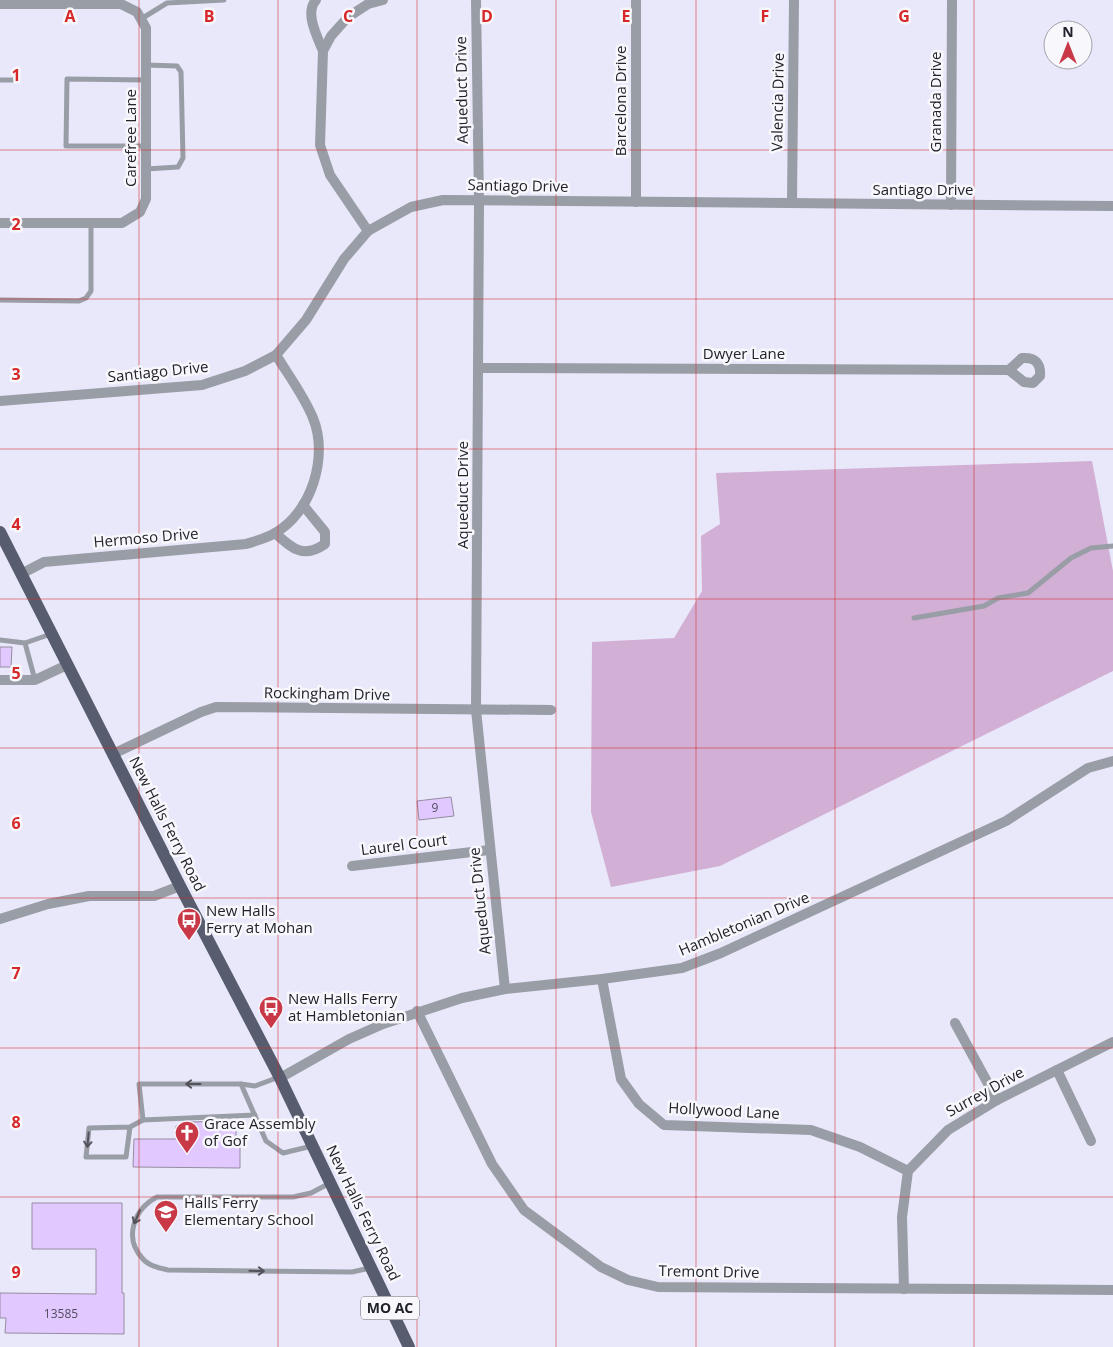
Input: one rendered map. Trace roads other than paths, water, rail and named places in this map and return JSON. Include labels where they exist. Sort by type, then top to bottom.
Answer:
[{"type":"main road","name":"New Halls Ferry Road","points":[[0,532],[180,886],[280,1077],[409,1347]]},
{"type":"street","points":[[316,0],[313,3],[312,19],[323,51],[320,145],[330,175],[368,231]]},
{"type":"street","points":[[323,51],[331,36],[365,2],[383,0]]},
{"type":"street","name":"Aqueduct Drive","points":[[476,0],[479,201],[476,710],[505,989]]},
{"type":"street","name":"Barcelona Drive","points":[[636,0],[636,202]]},
{"type":"street","name":"Valencia Drive","points":[[792,204],[794,0]]},
{"type":"street","name":"Granada Drive","points":[[951,205],[952,0]]},
{"type":"street","points":[[0,4],[104,2],[122,4],[139,15]]},
{"type":"street","name":"Carefree Lane","points":[[0,223],[122,223],[140,212],[146,198],[146,28],[139,15]]},
{"type":"street","name":"Santiago Drive","points":[[0,401],[202,385],[245,371],[276,356],[306,320],[344,259],[368,231],[411,207],[444,200],[1113,206]]},
{"type":"street","name":"Hermoso Drive","points":[[21,574],[44,562],[246,544],[275,533],[294,518],[310,493],[318,462],[319,438],[313,418],[276,356]]},
{"type":"street","name":"Dwyer Lane","points":[[479,368],[1009,370]]},
{"type":"street","points":[[275,533],[291,547],[302,551],[313,552],[325,544],[325,532],[303,504]]},
{"type":"street","points":[[0,680],[35,680],[67,665]]},
{"type":"street","name":"Rockingham Drive","points":[[113,754],[201,712],[216,707],[551,710]]},
{"type":"street","name":"Hambletonian Drive","points":[[280,1077],[350,1039],[416,1011],[462,998],[505,989],[682,968],[721,953],[1006,821],[1088,768],[1113,761]]},
{"type":"street","name":"Laurel Court","points":[[352,866],[490,850]]},
{"type":"street","points":[[0,919],[48,904],[72,899],[89,896],[154,896],[180,886]]},
{"type":"street","name":"Hollywood Lane","points":[[602,979],[621,1079],[639,1104],[664,1125],[811,1130],[860,1147],[908,1171]]},
{"type":"street","name":"Tremont Drive","points":[[416,1011],[492,1164],[524,1210],[601,1267],[628,1280],[658,1287],[1113,1290]]},
{"type":"street","points":[[955,1023],[997,1100]]},
{"type":"street","name":"Surrey Drive","points":[[908,1171],[948,1130],[997,1100],[1113,1042]]},
{"type":"street","points":[[1057,1070],[1091,1141]]},
{"type":"street","points":[[904,1289],[902,1217],[908,1171]]},
{"type":"lane","points":[[139,15],[167,3],[224,0]]},
{"type":"lane","points":[[146,65],[177,66],[181,72],[183,158],[178,167],[146,169]]},
{"type":"lane","points":[[146,80],[67,78],[66,146],[146,146]]},
{"type":"lane","points":[[0,80],[16,80]]},
{"type":"lane","points":[[0,300],[79,301],[86,298],[91,291],[91,223]]},
{"type":"lane","points":[[914,618],[984,606],[998,598],[1028,593],[1071,558],[1091,548],[1113,546]]},
{"type":"lane","points":[[0,640],[25,643],[52,634]]},
{"type":"lane","points":[[25,643],[35,680]]},
{"type":"lane","points":[[143,1120],[139,1084],[241,1084],[254,1086],[280,1077]]},
{"type":"lane","points":[[241,1084],[266,1142],[283,1152],[313,1146]]},
{"type":"lane","points":[[130,1127],[126,1157],[86,1158],[89,1128],[130,1127],[143,1120],[255,1115]]},
{"type":"lane","points":[[330,1183],[311,1193],[293,1198],[157,1197],[146,1203],[138,1212],[132,1239],[143,1260],[152,1266],[168,1270],[352,1272],[371,1268]]},
{"type":"place","name":"New Halls Ferry at Mohan","points":[[189,941]]},
{"type":"place","name":"New Halls Ferry at Hambletonian","points":[[271,1029]]},
{"type":"place","name":"Grace Assembly of Gof","points":[[187,1154]]},
{"type":"place","name":"Halls Ferry Elementary School","points":[[166,1233]]}]
